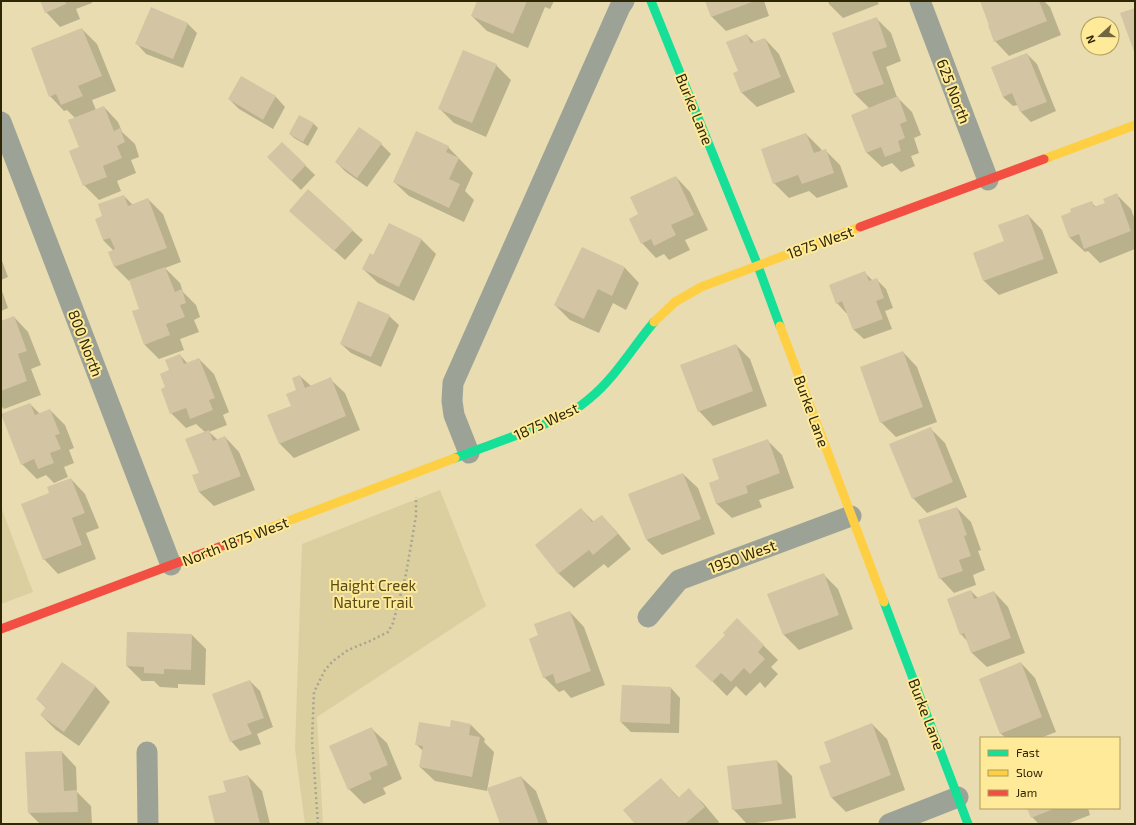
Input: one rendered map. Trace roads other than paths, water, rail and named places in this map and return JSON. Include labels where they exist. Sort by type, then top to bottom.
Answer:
[{"type":"street","points":[[468,453],[454,415],[452,401],[453,383],[624,1]]},
{"type":"street","name":"Burke Lane","points":[[651,1],[758,266],[968,824]]},
{"type":"street","name":"625 North","points":[[920,1],[988,180]]},
{"type":"street","name":"800 North","points":[[1,122],[171,565]]},
{"type":"street","name":"1875 West","points":[[468,453],[535,428],[570,411],[590,399],[608,381],[652,325],[673,304],[701,287],[1135,125]]},
{"type":"street","name":"North 1875 West","points":[[1,629],[468,453]]},
{"type":"street","name":"1950 West","points":[[648,617],[679,580],[851,516]]},
{"type":"street","points":[[147,752],[148,824]]},
{"type":"street","points":[[889,824],[958,797]]},
{"type":"park label","name":"Haight Creek Nature Trail","points":[[373,594]]}]
